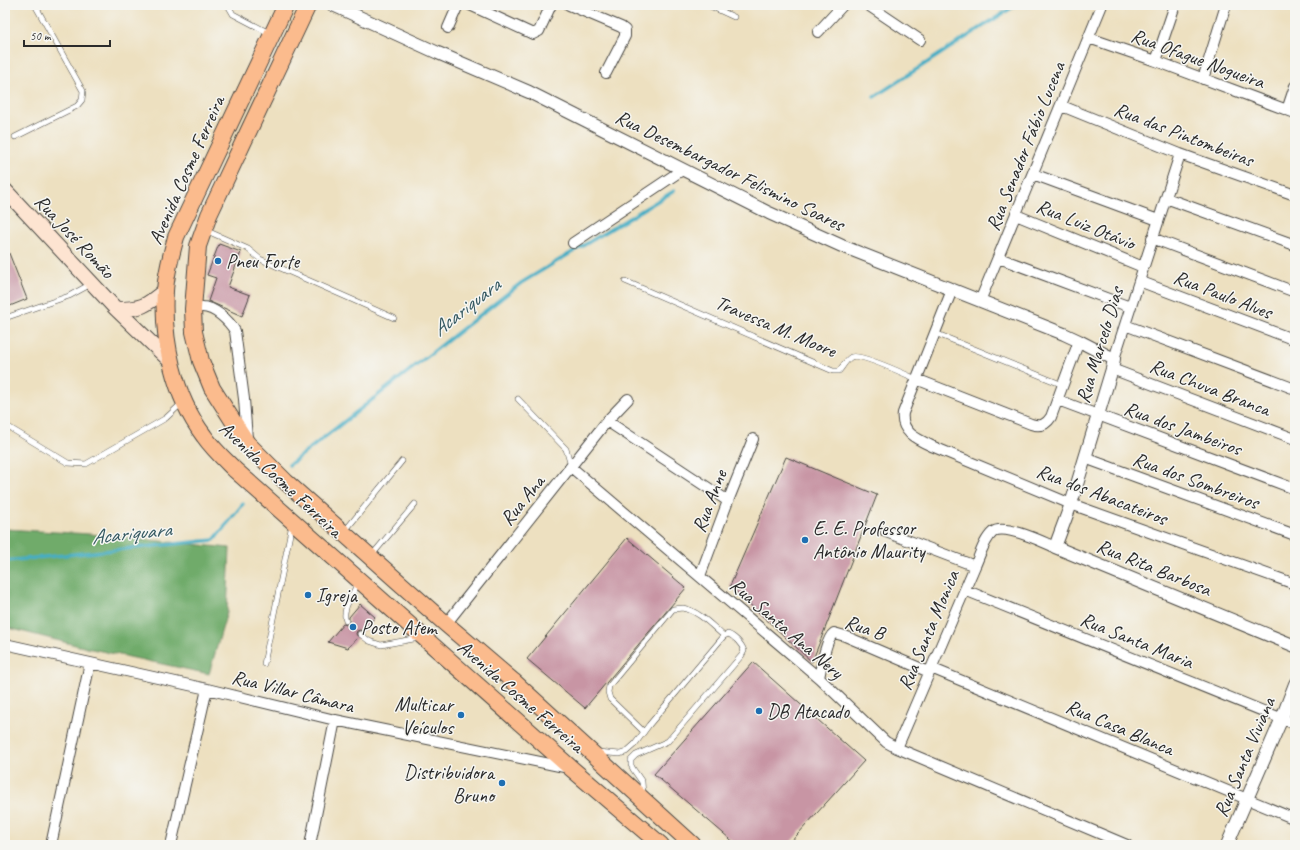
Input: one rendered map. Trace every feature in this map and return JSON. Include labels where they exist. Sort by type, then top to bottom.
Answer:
[{"type":"main road","name":"Avenida Cosme Ferreira","points":[[286,5],[176,237],[168,266],[164,290],[166,337],[170,361],[178,387],[203,435],[217,453],[572,769],[661,845]]},
{"type":"main road","name":"Avenida Cosme Ferreira","points":[[308,5],[209,215],[198,246],[193,309],[194,332],[201,361],[212,388],[247,443],[286,482],[446,624],[513,681],[693,845]]},
{"type":"main road","name":"Rua José Romão","points":[[5,190],[116,309],[170,361]]},
{"type":"main road","name":"Rua José Romão","points":[[116,309],[134,309],[143,306],[151,302],[164,290]]},
{"type":"street","name":"Rua Desembargador Felismino Soares","points":[[333,5],[438,53],[529,92],[784,220],[842,246],[1080,341],[1113,364]]},
{"type":"street","points":[[448,28],[458,5]]},
{"type":"street","points":[[470,5],[532,34],[540,31],[551,5]]},
{"type":"street","points":[[569,5],[625,30],[625,36],[606,73]]},
{"type":"street","points":[[818,32],[843,5]]},
{"type":"street","points":[[868,5],[920,40]]},
{"type":"street","name":"Rua Senador Fábio Lucena","points":[[980,301],[1062,106],[1102,5]]},
{"type":"street","points":[[1156,61],[1175,5]]},
{"type":"street","points":[[1203,78],[1226,5]]},
{"type":"street","name":"Rua Ofague Nogueira","points":[[1089,38],[1291,111]]},
{"type":"street","points":[[1291,111],[1295,86]]},
{"type":"street","name":"Rua das Pintombeiras","points":[[1062,106],[1180,154],[1295,195]]},
{"type":"street","name":"Rua Marcelo Dias","points":[[1055,547],[1071,504],[1130,307],[1180,154]]},
{"type":"street","points":[[573,243],[682,170]]},
{"type":"street","points":[[1033,174],[1158,220]]},
{"type":"street","points":[[1166,198],[1295,245]]},
{"type":"street","name":"Rua Luiz Otávio","points":[[1016,215],[1143,267]]},
{"type":"street","points":[[1152,238],[1295,292]]},
{"type":"street","points":[[999,258],[1130,307]]},
{"type":"street","name":"Rua Paulo Alves","points":[[1139,281],[1295,340]]},
{"type":"street","points":[[916,379],[952,290]]},
{"type":"street","points":[[193,309],[203,307],[217,312],[230,323],[235,332],[244,399],[247,443]]},
{"type":"street","points":[[1125,326],[1295,389]]},
{"type":"street","points":[[1058,400],[1080,341]]},
{"type":"street","name":"Rua Chuva Branca","points":[[1113,364],[1295,439]]},
{"type":"street","name":"Rua dos Abacateiros","points":[[916,379],[903,413],[906,430],[915,438],[1071,504],[1295,584]]},
{"type":"street","name":"Travessa M. Moore","points":[[916,379],[1039,426],[1048,422],[1058,400]]},
{"type":"street","name":"Rua Ana","points":[[446,624],[607,421],[628,399]]},
{"type":"street","name":"Rua dos Jambeiros","points":[[1058,400],[1295,488]]},
{"type":"street","points":[[607,421],[728,501]]},
{"type":"street","name":"Rua Anne","points":[[700,576],[728,501],[754,439]]},
{"type":"street","name":"Rua dos Sombreiros","points":[[1085,458],[1295,535]]},
{"type":"street","name":"Rua Santa Ana Nery","points":[[571,467],[818,678],[886,742],[1127,845]]},
{"type":"street","name":"Rua Rita Barbosa","points":[[996,530],[1011,530],[1055,547],[1295,646]]},
{"type":"street","name":"Rua Santa Monica","points":[[897,748],[987,539],[992,532],[996,530]]},
{"type":"street","points":[[886,532],[975,566]]},
{"type":"street","name":"Rua Santa Maria","points":[[965,590],[1295,724]]},
{"type":"street","name":"Rua B","points":[[818,678],[831,635],[834,633],[930,670]]},
{"type":"street","name":"Rua Villar Câmara","points":[[5,644],[207,688],[335,720],[572,769]]},
{"type":"street","points":[[51,845],[90,663]]},
{"type":"street","name":"Rua Casa Blanca","points":[[930,670],[1295,819]]},
{"type":"street","name":"Rua Santa Viviana","points":[[1228,845],[1295,684]]},
{"type":"street","points":[[171,845],[207,688]]},
{"type":"street","points":[[310,845],[335,720]]},
{"type":"lane","points":[[15,136],[77,106],[82,100],[83,91],[35,5]]},
{"type":"lane","points":[[229,5],[233,14],[272,35]]},
{"type":"lane","points":[[708,5],[734,17]]},
{"type":"lane","points":[[204,230],[248,249],[260,259],[394,318]]},
{"type":"lane","name":"Travessa M. Moore","points":[[625,281],[833,371],[839,371],[846,361],[856,356],[916,379]]},
{"type":"lane","points":[[5,318],[69,296],[92,284]]},
{"type":"lane","points":[[935,333],[1063,385]]},
{"type":"lane","points":[[518,399],[566,449],[571,467]]},
{"type":"lane","points":[[5,425],[68,462],[86,464],[166,418],[185,401]]},
{"type":"lane","points":[[343,532],[402,461]]},
{"type":"lane","points":[[370,557],[415,504]]},
{"type":"lane","points":[[264,664],[293,521]]},
{"type":"lane","points":[[346,621],[344,615],[345,610],[360,580]]},
{"type":"lane","points":[[644,732],[610,699],[608,692],[609,686],[673,609],[683,608],[694,613],[705,619],[724,636]]},
{"type":"lane","points":[[360,634],[369,641],[381,645],[423,637]]},
{"type":"lane","points":[[590,751],[614,754],[626,752],[635,744],[724,636],[728,634],[731,635],[742,646],[744,651],[742,655],[668,741],[636,755],[631,760],[633,770],[642,782],[643,799]]},
{"type":"green space","points":[[5,529],[90,534],[230,548],[227,612],[209,674],[87,648],[5,627]]},
{"type":"building","points":[[5,243],[27,299],[5,308]]},
{"type":"building","points":[[219,244],[241,252],[228,287],[250,295],[242,316],[208,301],[216,278],[207,275]]},
{"type":"building","name":"E. E. Professor Antônio Maurity","points":[[786,457],[877,495],[812,662],[730,586]]},
{"type":"building","points":[[627,538],[686,588],[585,708],[527,659]]},
{"type":"building","name":"Posto Atem","points":[[360,604],[375,617],[363,631],[357,631],[356,634],[358,637],[348,648],[328,642],[343,624],[349,624],[349,617]]},
{"type":"building","name":"DB Atacado","points":[[753,662],[864,761],[788,845],[737,845],[654,774]]},
{"type":"waterway","points":[[874,97],[1016,5]]},
{"type":"waterway","name":"Acariquara","points":[[289,465],[521,283],[674,191]]},
{"type":"waterway","name":"Acariquara","points":[[5,561],[214,540],[243,504]]},
{"type":"place","name":"Pneu Forte","points":[[218,261]]},
{"type":"place","name":"E. E. Professor Antônio Maurity","points":[[805,540]]},
{"type":"place","name":"Igreja","points":[[308,595]]},
{"type":"place","name":"Posto Atem","points":[[353,627]]},
{"type":"place","name":"DB Atacado","points":[[759,711]]},
{"type":"place","name":"Multicar Veículos","points":[[461,715]]},
{"type":"place","name":"Distribuidora Bruno","points":[[502,783]]}]
